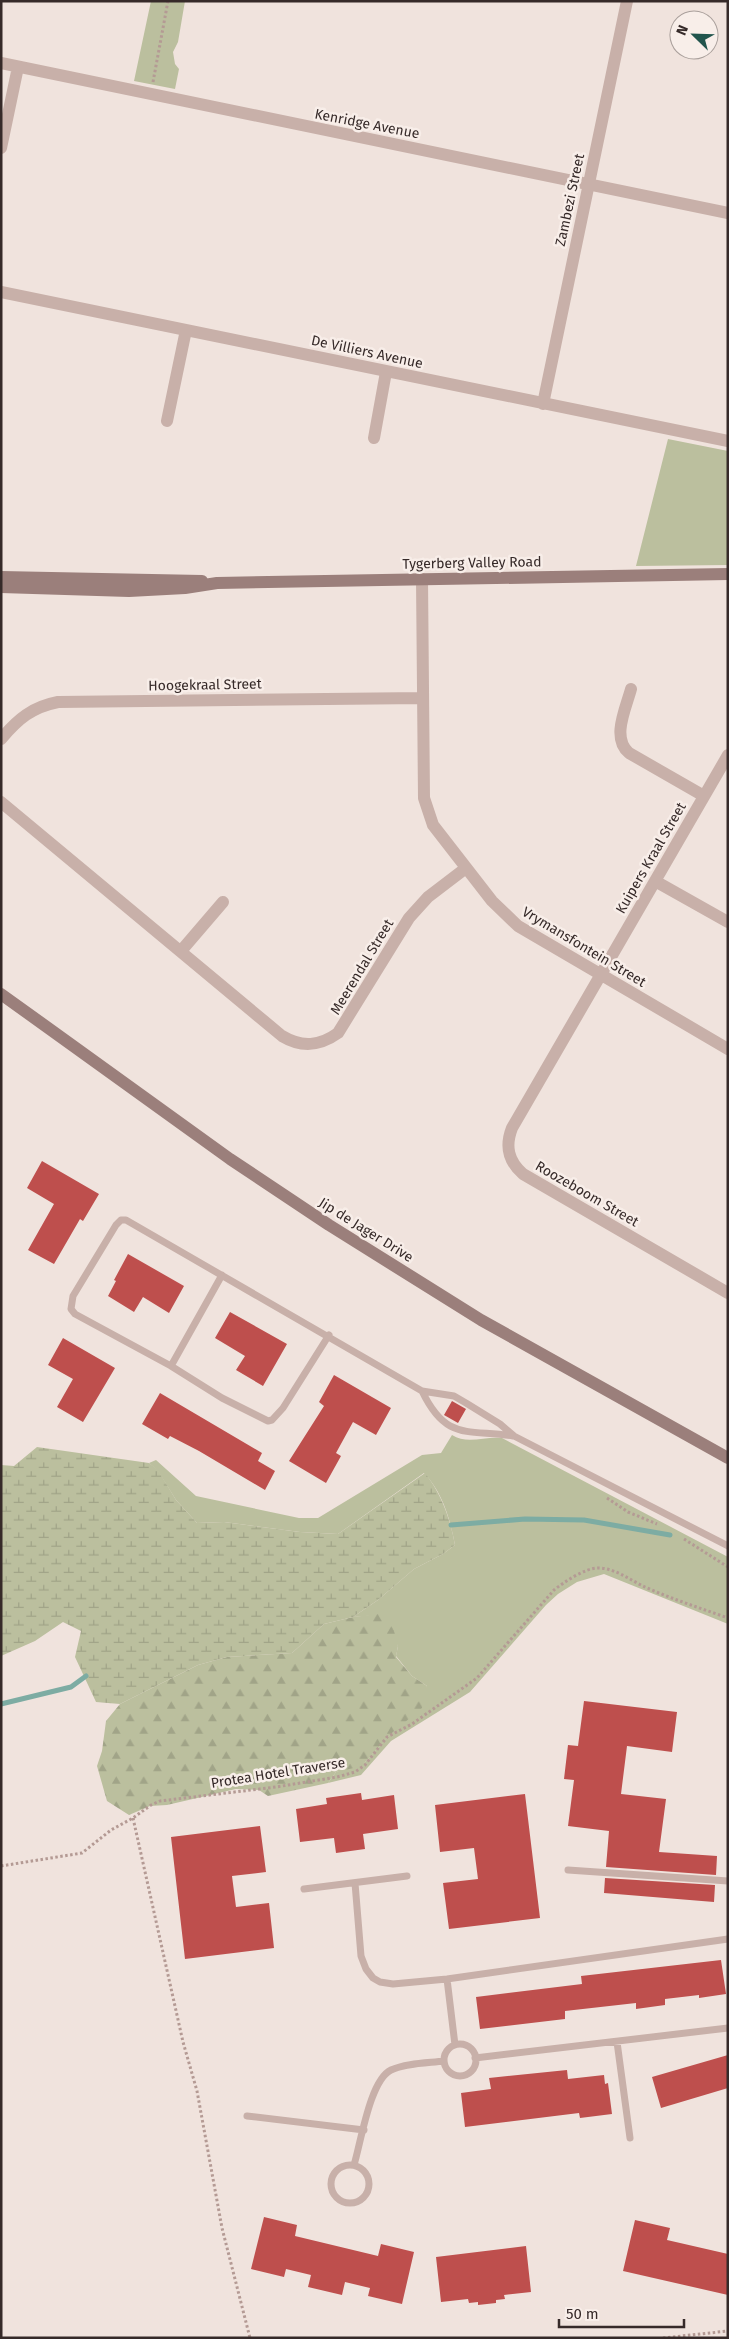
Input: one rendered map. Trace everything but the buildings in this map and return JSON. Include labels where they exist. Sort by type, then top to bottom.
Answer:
[{"type":"main road","name":"Tygerberg Valley Road","points":[[1,577],[188,580],[217,583],[728,574]]},
{"type":"main road","name":"Tygerberg Valley Road","points":[[1,587],[129,591],[185,588],[217,583]]},
{"type":"main road","name":"Jip de Jager Drive","points":[[4,994],[230,1159],[329,1226],[481,1320],[728,1458]]},
{"type":"street","name":"Zambezi Street","points":[[544,404],[627,1]]},
{"type":"street","name":"Kenridge Avenue","points":[[1,63],[728,213]]},
{"type":"street","points":[[1,148],[18,67]]},
{"type":"street","name":"De Villiers Avenue","points":[[1,292],[728,441]]},
{"type":"street","points":[[167,421],[186,330]]},
{"type":"street","points":[[374,438],[386,372]]},
{"type":"street","name":"Vrymansfontein Street","points":[[422,579],[425,804],[433,825],[492,901],[518,926],[728,1050]]},
{"type":"street","points":[[631,689],[620,735],[623,747],[629,753],[704,796]]},
{"type":"street","name":"Hoogekraal Street","points":[[1,739],[23,715],[38,707],[58,702],[423,698]]},
{"type":"street","name":"Kuipers Kraal Street","points":[[600,976],[728,754]]},
{"type":"street","name":"Meerendal Street","points":[[1,802],[282,1036],[305,1045],[322,1042],[331,1038],[344,1026],[398,932],[428,897],[466,868]]},
{"type":"street","points":[[655,881],[728,922]]},
{"type":"street","points":[[181,951],[222,902]]},
{"type":"street","name":"Roozeboom Street","points":[[600,976],[512,1128],[508,1139],[510,1158],[515,1167],[523,1174],[728,1293]]},
{"type":"lane","points":[[329,1335],[283,1408],[272,1420],[262,1419],[222,1398],[171,1366],[75,1314],[72,1309],[73,1296],[116,1225],[121,1220],[138,1225],[329,1335],[422,1391],[454,1396],[500,1424],[514,1436],[728,1546]]},
{"type":"lane","points":[[171,1366],[222,1275]]},
{"type":"lane","points":[[422,1391],[431,1410],[441,1420],[457,1430],[472,1434],[492,1433],[514,1436]]},
{"type":"lane","points":[[568,1870],[728,1881]]},
{"type":"lane","points":[[304,1889],[407,1876]]},
{"type":"lane","points":[[355,1883],[362,1956],[366,1969],[373,1978],[380,1982],[393,1984],[447,1979],[728,1939]]},
{"type":"lane","points":[[447,1979],[455,2045]]},
{"type":"lane","points":[[475,2058],[728,2028]]},
{"type":"lane","points":[[616,2042],[630,2138]]},
{"type":"lane","points":[[455,2045],[468,2047],[475,2058],[470,2072],[461,2076],[451,2074],[444,2061],[448,2050],[455,2045]]},
{"type":"lane","points":[[354,2165],[372,2093],[384,2075],[392,2069],[444,2061]]},
{"type":"lane","points":[[247,2116],[364,2130]]},
{"type":"lane","points":[[354,2165],[364,2170],[370,2181],[370,2186],[361,2201],[356,2204],[344,2203],[332,2192],[332,2180],[337,2170],[354,2165]]},
{"type":"path","points":[[150,95],[168,1]]},
{"type":"path","name":"Protea Hotel Traverse","points":[[1,1866],[82,1853],[111,1830],[160,1801],[322,1780],[359,1770],[388,1737],[412,1724],[477,1678],[557,1587],[592,1570],[602,1569],[618,1574],[728,1618]]},
{"type":"path","points":[[133,1818],[183,2042],[196,2091],[222,2228],[250,2338]]},
{"type":"path","points":[[663,2338],[728,2331]]},
{"type":"green space","points":[[151,1],[185,1],[178,42],[173,52],[175,64],[179,69],[175,89],[134,81]]},
{"type":"green space","points":[[668,439],[728,451],[728,565],[636,566]]},
{"type":"green space","points":[[452,1435],[470,1440],[502,1438],[728,1557],[728,1624],[604,1574],[577,1582],[558,1594],[546,1605],[470,1692],[391,1741],[361,1775],[328,1783],[336,1772],[365,1762],[399,1725],[427,1686],[412,1676],[396,1656],[398,1646],[378,1615],[353,1617],[378,1600],[414,1569],[443,1554],[455,1545],[448,1516],[436,1489],[424,1473],[338,1534],[300,1532],[224,1522],[197,1523],[176,1500],[158,1471],[149,1463],[156,1460],[196,1496],[299,1518],[318,1518],[422,1455],[441,1453]]},
{"type":"green space","points":[[37,1447],[149,1463],[158,1470],[176,1500],[197,1523],[224,1522],[300,1532],[338,1534],[425,1473],[444,1507],[451,1525],[455,1545],[443,1554],[414,1569],[378,1600],[353,1617],[324,1624],[292,1653],[227,1657],[198,1665],[120,1704],[96,1702],[75,1657],[81,1631],[63,1622],[35,1641],[1,1656],[1,1465],[14,1466]]},
{"type":"green space","points":[[378,1614],[392,1623],[398,1646],[396,1657],[412,1676],[427,1686],[422,1708],[393,1732],[358,1767],[336,1772],[328,1783],[268,1796],[259,1790],[236,1789],[167,1805],[150,1806],[129,1815],[107,1801],[97,1766],[102,1751],[106,1721],[120,1704],[198,1665],[227,1657],[292,1653],[324,1624],[353,1617]]},
{"type":"waterway","points":[[451,1525],[525,1519],[584,1520],[670,1535]]},
{"type":"waterway","points":[[1,1704],[71,1687],[86,1676]]}]
